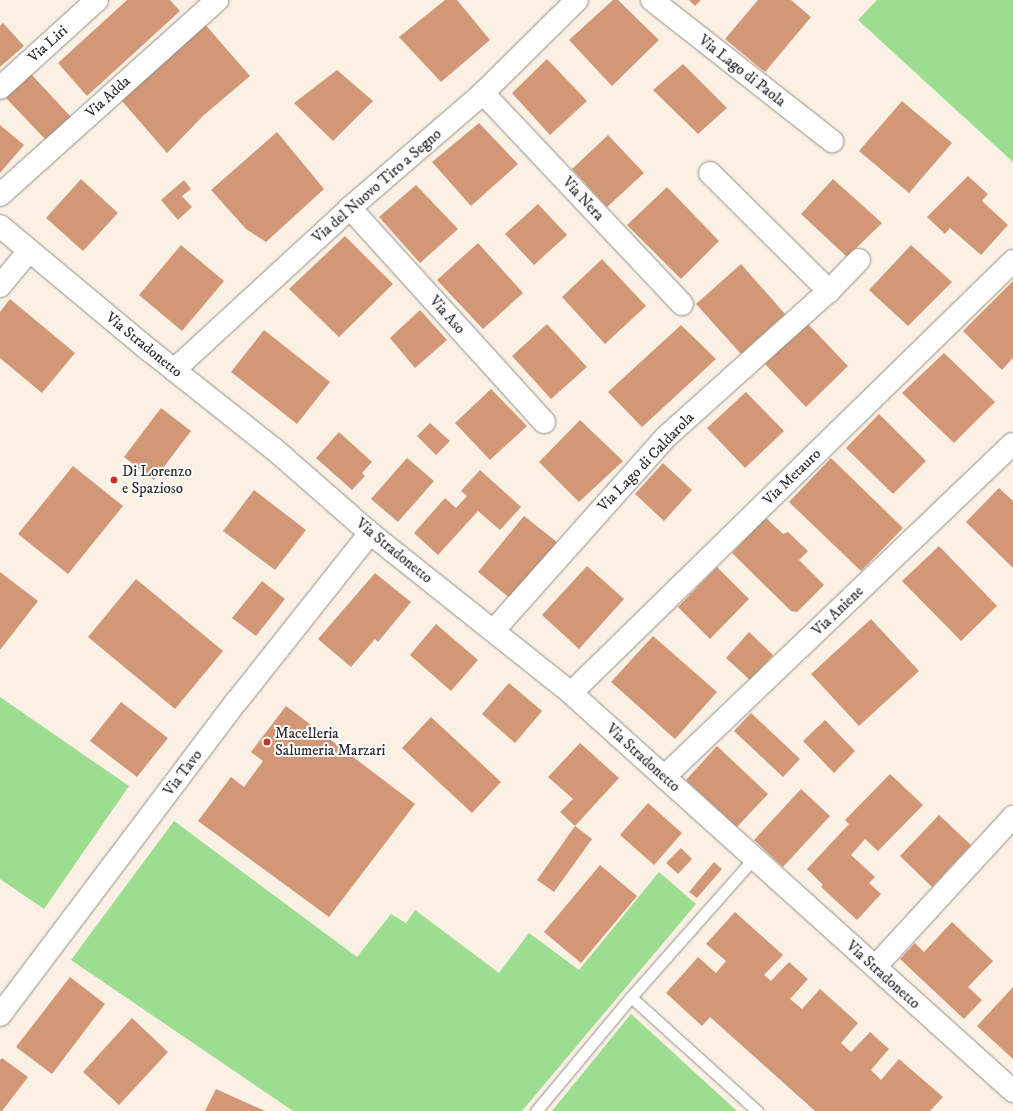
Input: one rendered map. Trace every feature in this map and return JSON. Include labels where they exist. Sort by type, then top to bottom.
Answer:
[{"type":"street","name":"Via Liri","points":[[0,88],[97,0]]},
{"type":"street","name":"Via Adda","points":[[0,195],[217,0]]},
{"type":"street","name":"Via del Nuovo Tiro a Segno","points":[[174,370],[350,208],[483,93],[577,0]]},
{"type":"street","name":"Via Lago di Paola","points":[[652,0],[832,141]]},
{"type":"street","name":"Via Nera","points":[[483,93],[682,304]]},
{"type":"street","points":[[710,172],[829,291]]},
{"type":"street","name":"Via Aso","points":[[350,208],[544,422]]},
{"type":"street","name":"Via Stradonetto","points":[[0,226],[174,370],[274,449],[370,533],[494,630],[571,693],[1013,1091]]},
{"type":"street","points":[[0,286],[29,251]]},
{"type":"street","name":"Via Lago di Caldarola","points":[[494,630],[666,437],[829,291],[859,260]]},
{"type":"street","name":"Via Metauro","points":[[571,693],[1013,261]]},
{"type":"street","name":"Via Aniene","points":[[664,777],[1013,444]]},
{"type":"street","name":"Via Tavo","points":[[0,1015],[237,701],[370,533]]},
{"type":"street","points":[[875,967],[1013,817]]},
{"type":"lane","points":[[536,1111],[631,997],[754,858]]},
{"type":"lane","points":[[631,997],[756,1111]]},
{"type":"green space","points":[[877,0],[1013,0],[1013,162],[858,20]]},
{"type":"green space","points":[[0,697],[129,786],[44,909],[0,879]]},
{"type":"green space","points":[[174,821],[357,957],[391,914],[406,923],[415,910],[499,973],[529,933],[579,970],[659,872],[696,904],[522,1111],[293,1111],[71,960]]},
{"type":"green space","points":[[631,1014],[737,1111],[552,1111]]},
{"type":"building","points":[[127,0],[170,0],[180,11],[87,96],[58,63]]},
{"type":"building","points":[[445,0],[457,0],[490,40],[441,82],[399,37]]},
{"type":"building","points":[[613,0],[618,0],[659,40],[612,86],[569,40]]},
{"type":"building","points":[[689,0],[701,0],[695,6]]},
{"type":"building","points":[[758,0],[791,0],[811,17],[765,72],[725,39]]},
{"type":"building","points":[[203,22],[250,76],[204,115],[167,153],[122,101]]},
{"type":"building","points":[[3,23],[24,46],[0,67],[0,26]]},
{"type":"building","points":[[547,59],[587,101],[550,135],[512,93]]},
{"type":"building","points":[[683,64],[727,108],[698,134],[653,90]]},
{"type":"building","points":[[337,70],[373,101],[333,141],[294,103]]},
{"type":"building","points":[[31,74],[71,117],[46,140],[6,98]]},
{"type":"building","points":[[902,101],[952,143],[909,193],[859,151]]},
{"type":"building","points":[[479,123],[518,164],[471,206],[432,162]]},
{"type":"building","points":[[0,125],[24,145],[0,173]]},
{"type":"building","points":[[277,132],[324,189],[266,242],[246,229],[211,190]]},
{"type":"building","points":[[608,135],[644,173],[607,207],[572,169]]},
{"type":"building","points":[[968,176],[988,194],[982,201],[1008,225],[981,255],[950,228],[945,234],[927,217]]},
{"type":"building","points":[[81,179],[118,213],[83,251],[46,218]]},
{"type":"building","points":[[833,179],[882,223],[847,257],[801,214]]},
{"type":"building","points":[[184,180],[191,189],[182,196],[192,207],[178,220],[161,200]]},
{"type":"building","points":[[416,185],[458,229],[420,263],[379,217]]},
{"type":"building","points":[[667,187],[719,241],[681,279],[627,225]]},
{"type":"building","points":[[538,204],[567,235],[534,265],[505,234]]},
{"type":"building","points":[[345,236],[393,284],[339,337],[289,289]]},
{"type":"building","points":[[478,243],[523,293],[483,329],[437,280]]},
{"type":"building","points":[[181,245],[224,281],[182,331],[139,295]]},
{"type":"building","points":[[911,245],[952,282],[908,326],[869,290]]},
{"type":"building","points":[[602,259],[646,306],[605,344],[562,297]]},
{"type":"building","points":[[741,264],[785,314],[741,354],[696,304]]},
{"type":"building","points":[[1013,281],[1013,358],[1002,370],[963,331]]},
{"type":"building","points":[[10,299],[75,353],[42,393],[0,358],[0,312]]},
{"type":"building","points":[[420,310],[447,340],[415,368],[390,338]]},
{"type":"building","points":[[807,323],[848,366],[806,407],[765,364]]},
{"type":"building","points":[[547,324],[587,367],[551,399],[512,356]]},
{"type":"building","points":[[681,325],[716,359],[642,427],[608,392]]},
{"type":"building","points":[[264,330],[330,382],[297,424],[231,372]]},
{"type":"building","points":[[944,353],[995,402],[954,443],[902,393]]},
{"type":"building","points":[[491,389],[527,426],[490,460],[455,423]]},
{"type":"building","points":[[746,392],[784,431],[745,468],[707,428]]},
{"type":"building","points":[[161,408],[191,431],[154,480],[124,457]]},
{"type":"building","points":[[879,414],[926,461],[893,494],[846,448]]},
{"type":"building","points":[[580,420],[623,461],[579,502],[539,462]]},
{"type":"building","points":[[430,423],[450,441],[436,455],[417,436]]},
{"type":"building","points":[[339,432],[372,462],[362,473],[365,476],[352,490],[316,458]]},
{"type":"building","points":[[407,458],[434,481],[398,522],[371,499]]},
{"type":"building","points":[[831,458],[903,528],[861,571],[789,502]]},
{"type":"building","points":[[663,463],[692,490],[664,521],[635,494]]},
{"type":"building","points":[[73,466],[123,506],[68,574],[18,534]]},
{"type":"building","points":[[480,470],[521,507],[500,530],[478,511],[438,555],[414,533],[445,498],[456,508],[467,496],[461,491]]},
{"type":"building","points":[[999,488],[1013,501],[1013,568],[966,522]]},
{"type":"building","points":[[254,490],[306,530],[275,570],[223,531]]},
{"type":"building","points":[[524,516],[557,542],[511,599],[478,572]]},
{"type":"building","points":[[766,518],[783,534],[788,532],[808,551],[799,560],[824,585],[797,612],[791,611],[732,553]]},
{"type":"building","points":[[939,546],[997,606],[961,641],[902,581]]},
{"type":"building","points":[[587,566],[624,599],[579,649],[542,615]]},
{"type":"building","points":[[717,567],[749,599],[710,639],[678,607]]},
{"type":"building","points":[[0,572],[38,601],[0,650]]},
{"type":"building","points":[[375,573],[411,602],[378,642],[375,639],[351,667],[318,639]]},
{"type":"building","points":[[136,579],[223,651],[175,709],[88,637]]},
{"type":"building","points":[[262,581],[285,599],[256,636],[232,618]]},
{"type":"building","points":[[871,619],[919,671],[859,726],[811,674]]},
{"type":"building","points":[[436,624],[478,660],[451,691],[410,655]]},
{"type":"building","points":[[749,632],[773,655],[750,680],[726,658]]},
{"type":"building","points":[[653,636],[717,692],[675,739],[611,682]]},
{"type":"building","points":[[509,683],[542,711],[515,743],[482,714]]},
{"type":"building","points":[[121,702],[168,738],[137,777],[90,741]]},
{"type":"building","points":[[286,706],[415,804],[329,917],[198,821],[231,777],[244,787],[263,761],[251,752]]},
{"type":"building","points":[[751,713],[800,759],[783,777],[734,731]]},
{"type":"building","points":[[431,717],[501,782],[472,813],[402,748]]},
{"type":"building","points":[[825,720],[855,751],[834,773],[803,741]]},
{"type":"building","points":[[580,743],[619,778],[575,826],[560,812],[573,799],[548,777]]},
{"type":"building","points":[[717,746],[768,794],[737,827],[686,780]]},
{"type":"building","points":[[890,774],[923,805],[878,851],[865,839],[851,855],[875,877],[869,883],[881,894],[857,920],[821,887],[823,885],[807,869],[849,824],[845,820]]},
{"type":"building","points":[[801,789],[830,816],[783,867],[754,840]]},
{"type":"building","points":[[648,803],[682,833],[654,865],[620,835]]},
{"type":"building","points":[[939,815],[971,845],[932,887],[900,856]]},
{"type":"building","points":[[575,826],[592,839],[554,892],[537,880]]},
{"type":"building","points":[[681,848],[692,859],[678,874],[666,863]]},
{"type":"building","points":[[714,862],[722,869],[697,898],[689,892]]},
{"type":"building","points":[[600,865],[637,896],[581,963],[544,932]]},
{"type":"building","points":[[735,912],[783,955],[764,975],[771,981],[789,962],[808,979],[790,999],[802,1009],[820,989],[858,1023],[841,1043],[851,1052],[870,1032],[889,1049],[871,1070],[881,1080],[899,1059],[943,1097],[930,1111],[815,1111],[710,1017],[702,1026],[666,993],[698,957],[716,973],[726,961],[706,944]]},
{"type":"building","points":[[952,922],[993,961],[968,987],[982,1000],[964,1019],[900,959],[915,943],[924,952]]},
{"type":"building","points":[[70,977],[105,1004],[52,1074],[16,1047]]},
{"type":"building","points":[[1013,987],[1013,1059],[977,1026]]},
{"type":"building","points":[[132,1018],[168,1052],[119,1105],[83,1072]]},
{"type":"building","points":[[2,1058],[28,1077],[2,1111],[0,1111],[0,1060]]},
{"type":"building","points":[[216,1089],[265,1111],[205,1111]]},
{"type":"place","name":"Di Lorenzo e Spazioso","points":[[114,480]]},
{"type":"place","name":"Macelleria Salumeria Marzari","points":[[267,742]]}]
